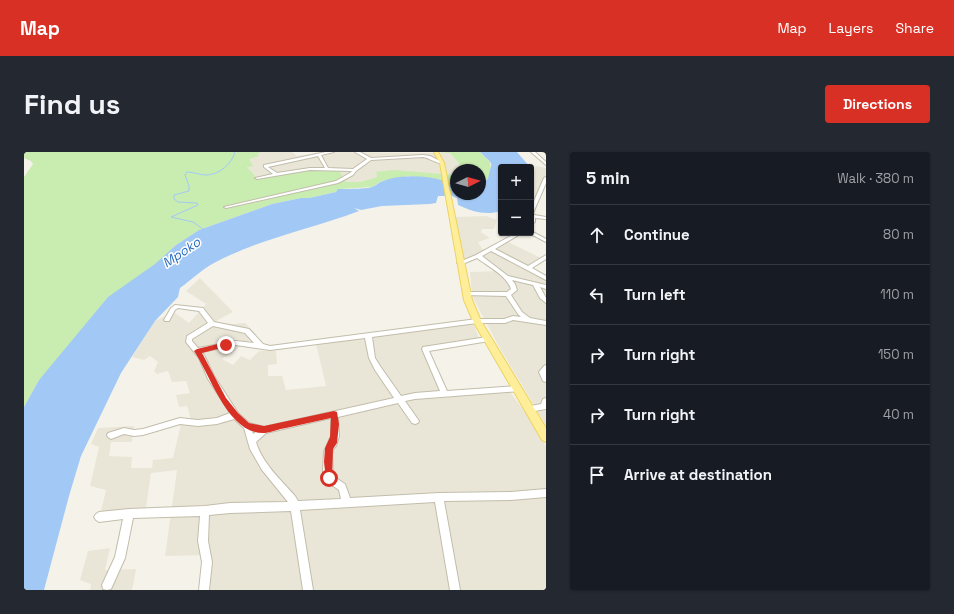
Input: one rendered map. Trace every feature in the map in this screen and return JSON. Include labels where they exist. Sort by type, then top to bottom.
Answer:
[{"type":"main road","points":[[436,152],[442,163],[466,294],[477,321],[546,437]]},
{"type":"street","points":[[276,175],[265,166],[332,152]]},
{"type":"street","points":[[357,152],[370,159],[426,156],[442,163]]},
{"type":"street","points":[[533,152],[546,164]]},
{"type":"street","points":[[273,161],[320,155]]},
{"type":"street","points":[[320,155],[327,169]]},
{"type":"street","points":[[226,207],[337,182],[352,174],[354,170],[370,159]]},
{"type":"street","points":[[258,178],[310,169],[354,170]]},
{"type":"street","points":[[534,206],[546,178]]},
{"type":"street","points":[[534,216],[546,218]]},
{"type":"street","points":[[534,234],[546,241]]},
{"type":"street","points":[[460,263],[478,256],[515,236]]},
{"type":"street","points":[[492,249],[546,278]]},
{"type":"street","points":[[466,294],[508,294],[514,290],[512,284],[506,277],[478,256]]},
{"type":"street","points":[[528,268],[546,257]]},
{"type":"street","points":[[506,277],[546,287]]},
{"type":"street","points":[[535,284],[539,295],[546,301]]},
{"type":"street","points":[[508,294],[520,313],[531,322]]},
{"type":"street","points":[[167,320],[174,308],[182,306],[201,309],[212,324],[247,331],[261,346]]},
{"type":"street","points":[[197,351],[236,343],[270,348],[368,334],[477,321],[505,321],[513,318],[531,322],[546,323]]},
{"type":"street","points":[[212,324],[189,338],[189,342],[202,357],[224,400],[235,415],[247,426],[264,430],[399,399],[444,393],[517,389]]},
{"type":"street","points":[[368,334],[374,363],[415,421]]},
{"type":"street","points":[[444,393],[425,349],[488,339]]},
{"type":"street","points":[[546,368],[544,372],[546,379]]},
{"type":"street","points":[[529,409],[543,407],[546,401]]},
{"type":"street","points":[[334,414],[336,424],[333,443],[329,448],[327,470],[329,478],[341,485],[344,490],[346,503]]},
{"type":"street","points":[[111,435],[124,431],[134,433],[143,432],[180,421],[217,421],[235,415]]},
{"type":"street","points":[[247,426],[251,441],[266,467],[292,499],[295,506],[308,590]]},
{"type":"street","points":[[251,441],[264,430]]},
{"type":"street","points":[[98,517],[128,514],[205,511],[230,508],[295,506],[439,497],[511,496],[546,493]]},
{"type":"street","points":[[439,497],[455,590]]},
{"type":"street","points":[[204,590],[207,562],[203,541],[205,511]]},
{"type":"street","points":[[107,584],[120,558],[128,514]]},
{"type":"shaded area","points":[[261,152],[292,152],[297,156],[325,152],[450,153],[459,164],[450,164],[450,175],[376,172],[377,177],[360,182],[346,182],[338,168],[304,171],[258,179],[247,167],[248,159],[258,156],[257,154]]},
{"type":"shaded area","points":[[536,166],[546,168],[546,183],[534,214],[534,200],[534,172]]},
{"type":"shaded area","points":[[486,216],[497,220],[494,229],[482,229],[481,232],[490,238],[478,242],[482,249],[493,250],[508,242],[541,258],[526,268],[546,279],[546,425],[498,345],[472,296],[470,272],[498,271],[475,255],[464,259],[455,217]]},
{"type":"shaded area","points":[[200,278],[233,312],[216,321],[221,325],[245,323],[257,335],[222,359],[233,365],[241,356],[250,360],[259,351],[276,351],[277,364],[268,365],[268,376],[282,376],[286,390],[326,386],[316,344],[473,323],[480,340],[431,349],[429,353],[446,391],[507,388],[534,424],[546,446],[546,590],[210,590],[211,555],[165,556],[177,470],[151,473],[146,508],[101,511],[106,490],[90,486],[99,447],[91,444],[98,428],[134,426],[132,442],[111,442],[109,456],[132,457],[131,468],[152,468],[153,460],[173,458],[181,424],[191,420],[187,406],[179,407],[176,395],[190,393],[186,381],[172,382],[168,371],[157,374],[154,371],[158,362],[150,356],[144,360],[132,357],[155,321],[174,312],[189,323],[206,304],[186,291]]},
{"type":"shaded area","points":[[110,548],[105,570],[136,569],[132,590],[90,590],[91,584],[80,580],[88,551]]},
{"type":"green space","points":[[24,152],[261,152],[257,154],[259,156],[249,159],[253,166],[247,167],[258,179],[304,171],[338,168],[346,182],[360,182],[377,177],[376,172],[394,170],[450,175],[450,183],[442,180],[408,176],[382,181],[372,187],[339,189],[336,192],[272,204],[199,230],[176,245],[39,380],[24,407],[24,177],[33,164],[31,161],[24,158]]},
{"type":"green space","points":[[432,152],[480,152],[490,162],[491,171],[488,179],[486,180],[486,164],[459,164],[450,153]]},
{"type":"water","points":[[480,152],[517,152],[527,164],[498,164],[498,212],[484,213],[473,211],[458,205],[457,200],[486,200],[486,180],[488,179],[491,166],[490,162]]},
{"type":"water","name":"Mpoko","points":[[410,176],[439,179],[450,183],[450,196],[438,196],[436,203],[382,206],[361,210],[354,208],[359,211],[249,247],[231,255],[209,266],[180,288],[178,297],[155,321],[121,373],[81,456],[44,590],[24,590],[24,407],[39,380],[108,297],[155,264],[176,245],[199,230],[272,204],[336,192],[338,189],[369,188],[382,182],[401,177]]},
{"type":"waterway","points":[[203,229],[193,222],[171,217],[198,205],[197,203],[178,202],[174,199],[174,195],[189,191],[189,186],[185,175],[187,172],[201,175],[211,175],[216,173],[228,165],[235,152]]},
{"type":"route","points":[[226,345],[197,351],[202,357],[224,400],[235,415],[247,426],[264,430],[334,414],[336,424],[333,443],[329,448],[327,470],[329,478]]}]
